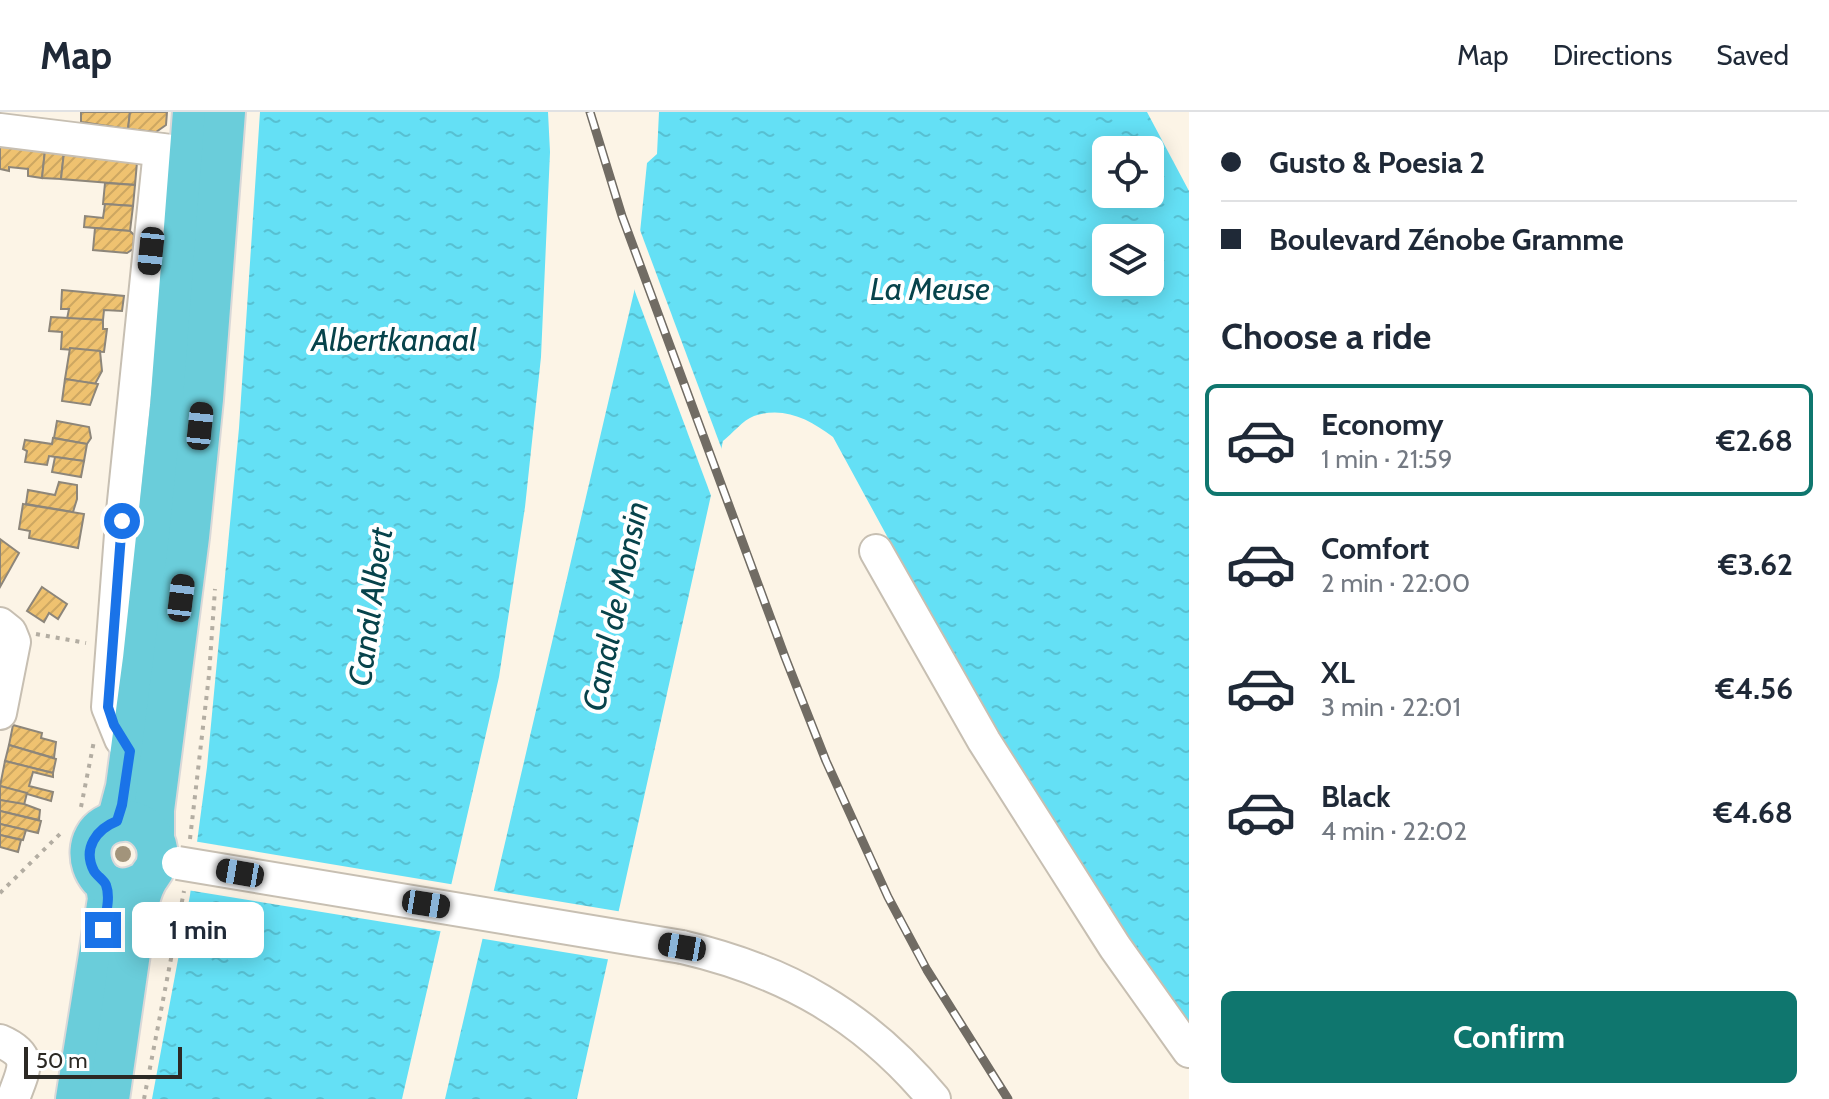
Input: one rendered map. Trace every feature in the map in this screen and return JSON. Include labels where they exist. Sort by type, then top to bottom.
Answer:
[{"type":"main road","points":[[99,816],[122,805],[143,659],[170,407],[175,152],[214,113]]},
{"type":"main road","points":[[109,1099],[135,918],[158,860],[156,792],[189,537],[203,399],[214,113]]},
{"type":"main road","points":[[99,816],[139,823],[158,860]]},
{"type":"main road","points":[[99,816],[98,831],[89,851],[95,873],[106,884],[125,889],[137,886],[158,860]]},
{"type":"main road","points":[[76,1099],[108,899],[106,884]]},
{"type":"street","points":[[0,130],[54,124],[175,152],[122,521],[109,711],[130,751]]},
{"type":"street","points":[[876,551],[992,754],[1115,947],[1189,1051]]},
{"type":"street","points":[[0,713],[14,642],[5,628]]},
{"type":"street","points":[[158,860],[682,947],[726,957],[756,968],[833,1007],[879,1041],[934,1099]]},
{"type":"street","points":[[0,1041],[14,1047],[25,1063],[13,1099]]},
{"type":"path","points":[[5,628],[113,646]]},
{"type":"path","points":[[204,667],[209,675]]},
{"type":"path","points":[[99,816],[95,734],[109,711]]},
{"type":"path","points":[[0,893],[71,822]]},
{"type":"path","points":[[148,1049],[155,1047]]},
{"type":"water","name":"Albertkanaal","points":[[260,112],[548,112],[550,152],[541,357],[525,507],[499,677],[402,1099],[152,1099],[190,895],[207,767],[239,428]]},
{"type":"water","name":"La Meuse","points":[[659,112],[1147,112],[1160,136],[1092,136],[1092,208],[1164,208],[1164,144],[1189,191],[1189,1033],[1060,843],[961,672],[833,437],[796,416],[765,413],[746,421],[723,441],[577,1099],[445,1099],[634,292],[647,163],[657,154]]},
{"type":"pier","points":[[637,222],[724,455],[713,501],[631,281]]},
{"type":"pier","points":[[193,841],[456,885],[445,932],[187,890]]},
{"type":"pier","points":[[489,890],[623,912],[612,960],[478,938]]},
{"type":"building","points":[[81,112],[130,112],[128,129],[81,122]]},
{"type":"building","points":[[130,112],[167,112],[166,125],[156,132],[128,129]]},
{"type":"building","points":[[0,143],[45,150],[42,178],[28,176],[28,169],[0,169]]},
{"type":"building","points":[[45,150],[64,152],[61,179],[42,178]]},
{"type":"building","points":[[64,152],[137,162],[135,185],[61,179]]},
{"type":"building","points":[[105,183],[135,185],[133,206],[103,204]]},
{"type":"building","points":[[105,204],[133,206],[130,231],[84,227],[85,216],[103,218]]},
{"type":"building","points":[[95,228],[130,231],[134,235],[133,249],[127,253],[93,250]]},
{"type":"building","points":[[62,290],[124,296],[122,311],[104,310],[103,320],[67,319],[69,309],[61,309]]},
{"type":"building","points":[[51,317],[103,320],[103,329],[107,329],[104,352],[61,349],[62,332],[49,331]]},
{"type":"building","points":[[70,348],[100,351],[102,371],[95,384],[65,379]]},
{"type":"building","points":[[65,379],[98,384],[90,405],[62,401]]},
{"type":"building","points":[[57,421],[89,427],[91,438],[87,444],[54,438]]},
{"type":"building","points":[[53,438],[87,444],[84,461],[49,456],[47,465],[25,462],[25,440],[52,444]]},
{"type":"building","points":[[55,457],[84,461],[81,477],[52,472]]},
{"type":"building","points":[[59,482],[77,485],[73,512],[26,504],[28,490],[55,495]]},
{"type":"building","points":[[23,504],[84,514],[78,548],[29,538],[30,531],[19,529]]},
{"type":"building","points":[[0,539],[19,553],[0,587]]},
{"type":"building","points":[[42,587],[67,604],[58,619],[49,613],[44,622],[27,611]]},
{"type":"building","points":[[13,725],[42,733],[41,738],[56,742],[54,758],[9,745]]},
{"type":"building","points":[[9,745],[56,759],[53,773],[5,761]]},
{"type":"building","points":[[5,761],[53,773],[53,777],[33,772],[29,786],[53,792],[51,801],[0,786]]},
{"type":"building","points":[[0,786],[27,793],[24,805],[0,800]]},
{"type":"building","points":[[0,800],[40,810],[39,820],[0,811]]},
{"type":"building","points":[[0,811],[41,821],[38,833],[0,824]]},
{"type":"building","points":[[0,824],[26,830],[23,840],[0,835]]},
{"type":"building","points":[[0,835],[21,840],[18,852],[0,847]]},
{"type":"railway","points":[[590,112],[622,216],[826,761],[888,897],[927,970],[1008,1099]]},
{"type":"route","points":[[103,930],[108,899],[106,884],[95,873],[89,851],[98,831],[117,821],[126,787],[130,751],[114,725],[108,707],[122,521]]},
{"type":"water label","name":"Canal de Monsin","points":[[615,606]]},
{"type":"water label","name":"Canal Albert","points":[[370,607]]}]
